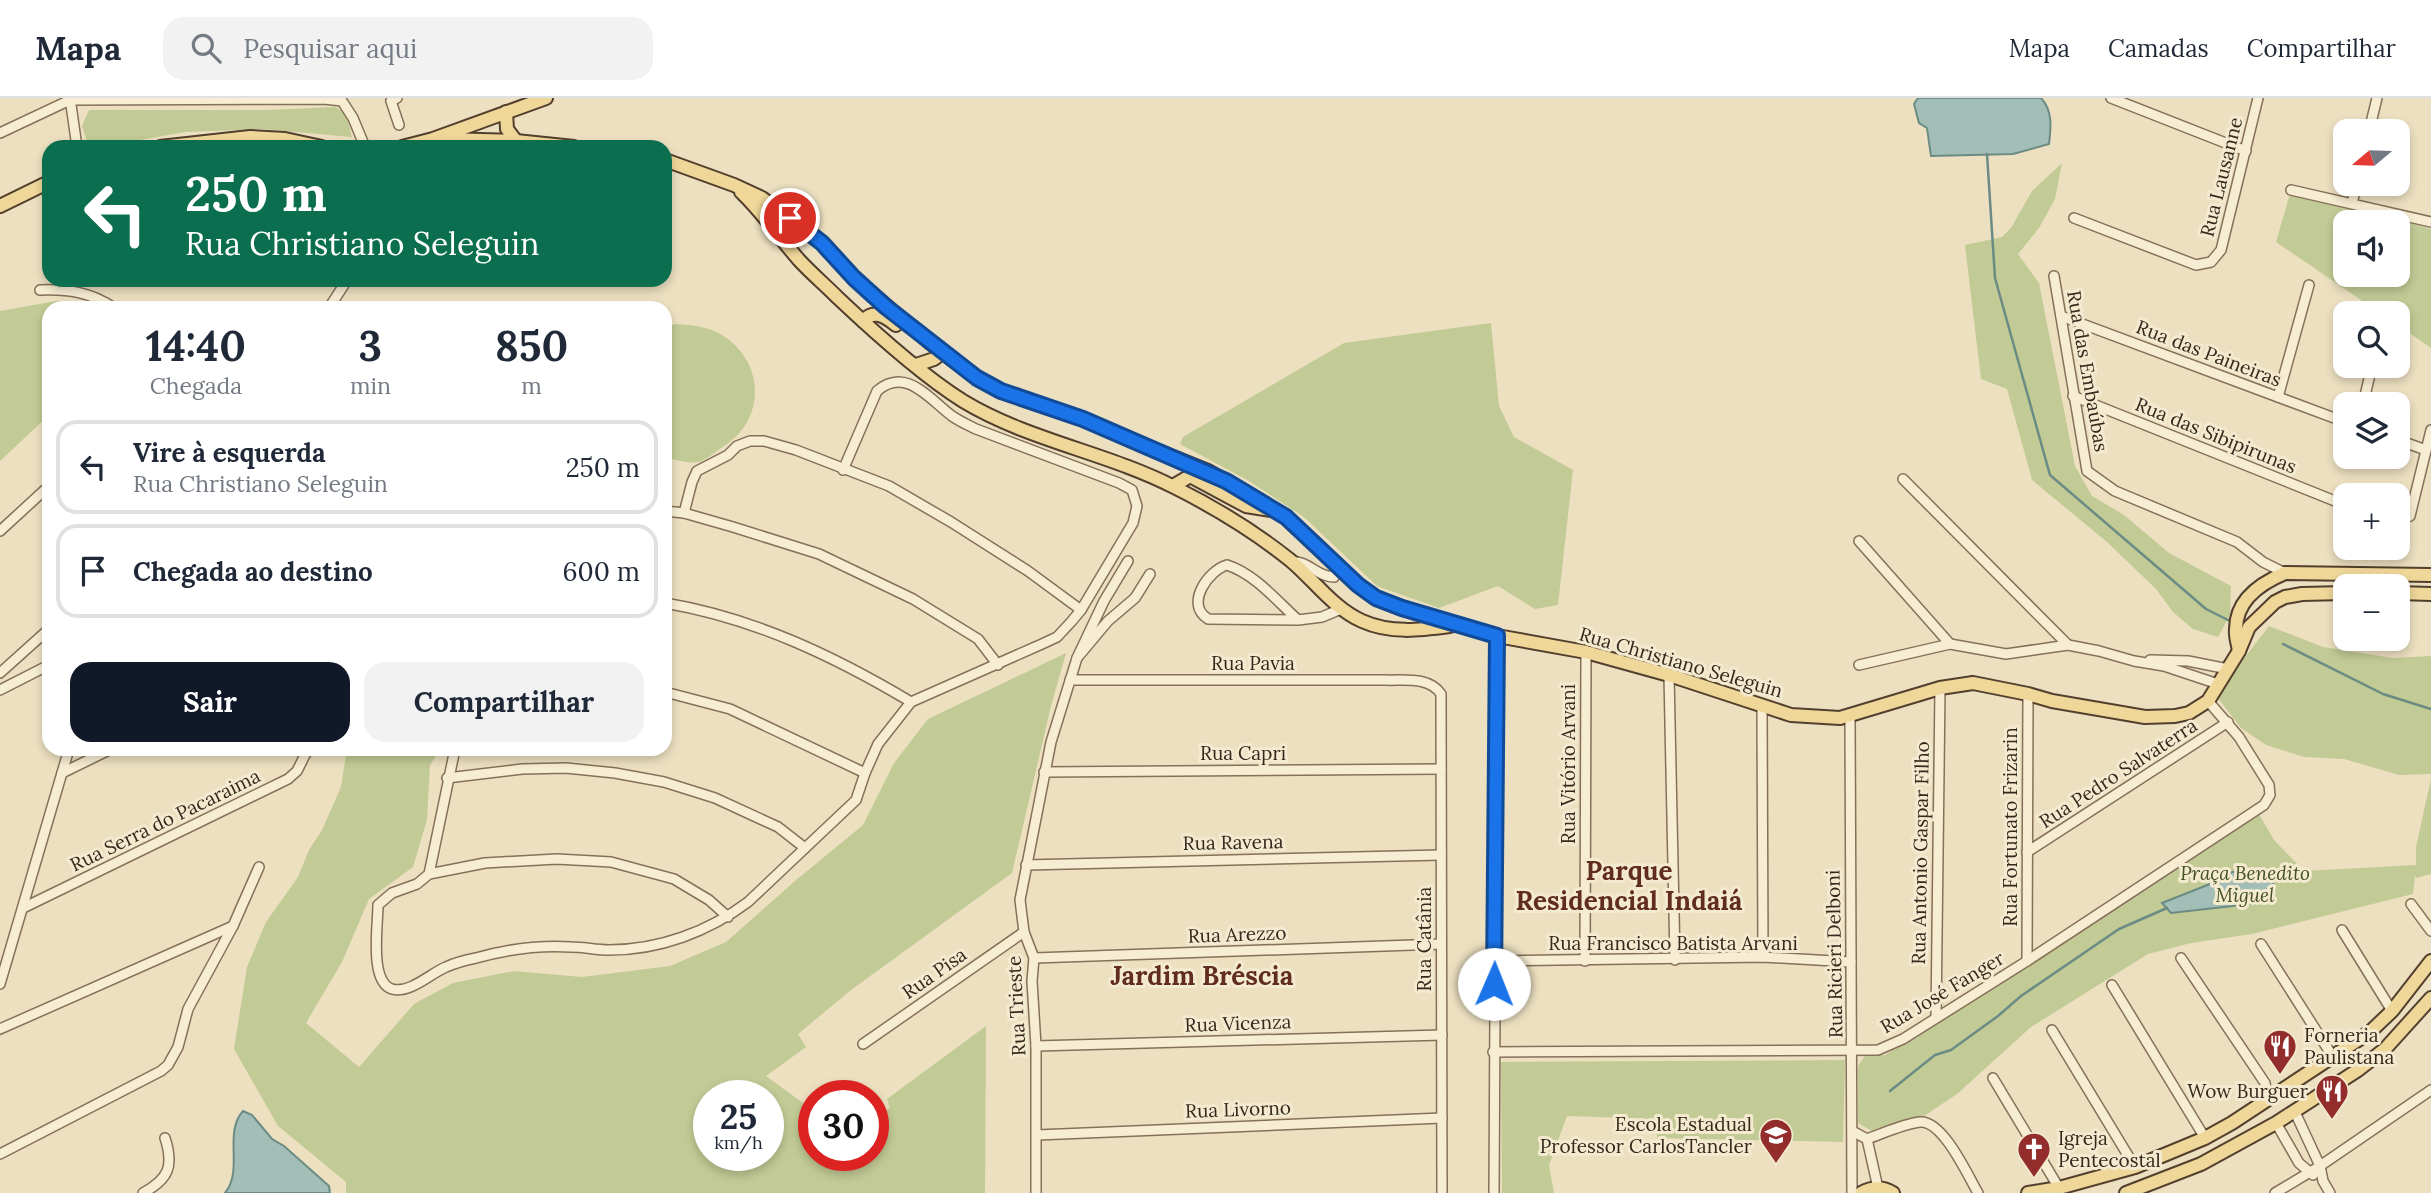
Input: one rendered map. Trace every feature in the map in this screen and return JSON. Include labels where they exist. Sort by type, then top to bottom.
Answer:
[{"type":"main road","points":[[430,140],[546,98]]},
{"type":"main road","points":[[506,112],[507,129],[515,140]]},
{"type":"main road","points":[[223,140],[250,137],[290,140]]},
{"type":"main road","points":[[433,139],[474,140]]},
{"type":"main road","name":"Rua Christiano Seleguin","points":[[672,163],[762,198],[822,243],[854,278],[913,329],[977,378],[1001,391],[1083,419],[1208,471],[1286,517],[1336,565],[1376,598],[1497,636],[1586,652],[1669,675],[1791,715],[1840,718],[1940,688],[1973,683],[2052,701],[2159,718],[2189,713],[2208,701]]},
{"type":"main road","points":[[0,206],[42,185]]},
{"type":"main road","points":[[734,185],[765,216],[800,261],[863,321],[963,401],[996,418],[1173,486],[1230,519],[1292,562],[1341,609],[1360,621],[1387,629],[1414,631],[1458,625]]},
{"type":"main road","points":[[863,321],[867,316],[884,315],[900,328],[913,329]]},
{"type":"main road","points":[[916,365],[934,359],[943,352]]},
{"type":"main road","points":[[1173,486],[1190,476],[1247,506],[1274,510]]},
{"type":"main road","points":[[2239,651],[2235,629],[2240,609],[2250,594],[2285,573],[2431,575]]},
{"type":"main road","points":[[2208,701],[2239,651],[2253,621],[2264,611],[2285,597],[2333,593]]},
{"type":"main road","points":[[2410,593],[2431,594]]},
{"type":"main road","points":[[2240,609],[2244,617],[2253,621]]},
{"type":"main road","points":[[2028,1193],[2059,1188],[2135,1167],[2205,1138],[2370,1032],[2392,1011],[2431,961]]},
{"type":"main road","points":[[2126,1193],[2202,1164],[2276,1123],[2358,1070],[2385,1049],[2431,998]]},
{"type":"main road","points":[[2283,1090],[2292,1096],[2294,1110]]},
{"type":"main road","points":[[2267,1100],[2268,1110],[2276,1123]]},
{"type":"main road","points":[[1861,1193],[1878,1188],[1893,1193]]},
{"type":"street","points":[[397,98],[391,102],[399,125]]},
{"type":"street","points":[[2111,98],[2246,150]]},
{"type":"street","name":"Rua Lausanne","points":[[2074,218],[2196,265],[2211,262],[2221,250],[2258,98]]},
{"type":"street","points":[[2372,119],[2377,98]]},
{"type":"street","points":[[70,99],[76,140]]},
{"type":"street","points":[[0,133],[70,99],[324,99],[342,101],[362,140]]},
{"type":"street","points":[[2291,190],[2431,222]]},
{"type":"street","points":[[2352,203],[2354,196]]},
{"type":"street","name":"Rua das Embaúbas","points":[[2054,276],[2087,471],[2115,491],[2237,542],[2263,562],[2285,573]]},
{"type":"street","points":[[2278,397],[2309,285]]},
{"type":"street","points":[[40,290],[82,292],[104,301]]},
{"type":"street","name":"Rua das Paineiras","points":[[2061,316],[2333,418]]},
{"type":"street","points":[[728,917],[709,900],[674,878],[611,862],[524,859],[485,863],[429,874],[417,884],[392,893],[378,905],[377,971],[382,982],[392,989],[401,989],[413,986],[447,966],[489,954],[544,946],[608,950],[658,945],[728,917],[748,902],[856,800],[878,744],[911,702],[1057,637],[1081,610],[1133,523],[1137,506],[1132,490],[1119,483],[976,429],[954,418],[908,383],[897,381],[886,383],[877,391],[843,470]]},
{"type":"street","name":"Rua das Sibipirunas","points":[[2073,396],[2333,500]]},
{"type":"street","points":[[2410,516],[2431,430]]},
{"type":"street","points":[[684,513],[694,474],[728,455],[737,446],[750,441],[764,441],[796,450],[889,486],[1028,571],[1081,610]]},
{"type":"street","points":[[2410,444],[2426,450]]},
{"type":"street","points":[[1903,479],[2068,645]]},
{"type":"street","points":[[0,531],[42,492]]},
{"type":"street","points":[[672,512],[684,513],[819,554],[901,593],[978,639],[998,664]]},
{"type":"street","points":[[1859,541],[1950,645]]},
{"type":"street","name":"Rua Trieste","points":[[1036,1193],[1036,1046],[1032,981],[1034,958],[1024,932],[1020,900],[1051,742],[1077,658],[1104,601],[1128,561]]},
{"type":"street","points":[[1292,562],[1300,561],[1328,577],[1334,577],[1336,565]]},
{"type":"street","points":[[1298,620],[1236,568],[1227,565],[1214,572],[1198,598],[1197,607],[1200,614],[1208,619],[1298,620],[1322,617],[1341,609]]},
{"type":"street","name":"Rua Trieste","points":[[1077,658],[1108,621],[1135,598],[1150,574]]},
{"type":"street","points":[[1271,596],[1274,605],[1272,620]]},
{"type":"street","points":[[672,605],[705,610],[800,643],[847,665],[911,702]]},
{"type":"street","points":[[0,673],[42,635]]},
{"type":"street","points":[[1493,1193],[1497,636]]},
{"type":"street","points":[[1858,664],[1950,645],[2006,654],[2068,645],[2175,668],[2218,684]]},
{"type":"street","name":"Rua Vitório Arvani","points":[[1585,961],[1586,652]]},
{"type":"street","points":[[2134,661],[2165,659],[2228,669]]},
{"type":"street","points":[[0,691],[42,669]]},
{"type":"street","points":[[1669,675],[1675,960]]},
{"type":"street","name":"Rua Pavia","points":[[1070,680],[1384,680],[1421,681],[1436,687]]},
{"type":"street","name":"Rua Catânia","points":[[1436,687],[1441,694],[1442,1193]]},
{"type":"street","name":"Rua Antonio Gaspar Filho","points":[[1936,1018],[1940,688]]},
{"type":"street","points":[[672,694],[730,709],[865,772]]},
{"type":"street","name":"Rua Fortunato Frizarin","points":[[2027,961],[2028,694]]},
{"type":"street","points":[[2208,701],[2228,722]]},
{"type":"street","points":[[1762,707],[1763,957]]},
{"type":"street","name":"Rua Ricieri Delboni","points":[[1850,716],[1854,1132],[1852,1193]]},
{"type":"street","name":"Rua José Fanger","points":[[1493,1052],[1878,1050],[1903,1039],[2264,805],[2270,795],[2269,785],[2228,722]]},
{"type":"street","name":"Rua Pedro Salvaterra","points":[[2027,852],[2228,722]]},
{"type":"street","points":[[0,984],[67,756]]},
{"type":"street","points":[[62,773],[97,756]]},
{"type":"street","name":"Rua Serra do Pacaraima","points":[[23,908],[288,779],[297,771],[304,756]]},
{"type":"street","points":[[429,874],[453,756]]},
{"type":"street","points":[[447,778],[522,769],[566,768],[664,782],[715,798],[778,827],[805,848]]},
{"type":"street","name":"Rua Capri","points":[[1044,772],[1441,769]]},
{"type":"street","name":"Rua Ravena","points":[[1026,864],[1441,855]]},
{"type":"street","points":[[0,1154],[161,1071],[167,1065],[178,1047],[188,1009],[233,926],[259,867]]},
{"type":"street","points":[[2411,904],[2431,931]]},
{"type":"street","points":[[0,1029],[233,926]]},
{"type":"street","points":[[2342,930],[2392,1011]]},
{"type":"street","name":"Rua Pisa","points":[[863,1044],[1024,932]]},
{"type":"street","name":"Rua Arezzo","points":[[1034,958],[1441,944]]},
{"type":"street","points":[[2261,944],[2333,1057]]},
{"type":"street","name":"Rua Francisco Batista Arvani","points":[[1495,961],[1763,957],[1851,962]]},
{"type":"street","points":[[2181,958],[2265,1083],[2267,1100]]},
{"type":"street","points":[[2112,985],[2205,1138]]},
{"type":"street","points":[[2052,1030],[2135,1167]]},
{"type":"street","name":"Rua Vicenza","points":[[1036,1046],[1442,1035]]},
{"type":"street","points":[[1993,1078],[2059,1188]]},
{"type":"street","points":[[2265,1083],[2283,1090]]},
{"type":"street","points":[[2275,1193],[2320,1166],[2431,1090]]},
{"type":"street","points":[[2294,1110],[2330,1193]]},
{"type":"street","name":"Rua Livorno","points":[[1037,1135],[1442,1118]]},
{"type":"street","points":[[1854,1132],[1867,1139],[1921,1122],[1933,1126],[1947,1140],[1978,1193]]},
{"type":"street","points":[[2276,1123],[2299,1163],[2323,1181]]},
{"type":"street","points":[[143,1193],[155,1186],[167,1172],[171,1162],[165,1138]]},
{"type":"street","points":[[1867,1139],[1878,1188]]},
{"type":"green space","points":[[335,107],[346,113],[352,137],[262,129],[186,132],[142,140],[87,140],[82,126],[89,110],[266,110]]},
{"type":"green space","points":[[2062,163],[2055,199],[2039,228],[2018,254],[2039,283],[2075,466],[2092,496],[2124,515],[2169,553],[2231,586],[2230,615],[2218,637],[2193,629],[2173,612],[2156,589],[2107,542],[2032,480],[2007,389],[1981,379],[1965,245],[2002,237],[2011,228],[2032,191]]},
{"type":"green space","points":[[2291,190],[2363,210],[2333,210],[2333,281],[2276,242]]},
{"type":"green space","points":[[2410,223],[2431,229],[2431,348],[2410,333],[2410,301],[2362,301],[2342,287],[2410,287]]},
{"type":"green space","points":[[42,304],[42,422],[0,461],[0,311]]},
{"type":"green space","points":[[1491,323],[1499,406],[1514,437],[1573,470],[1558,605],[1535,609],[1498,586],[1439,608],[1377,586],[1304,517],[1249,481],[1180,444],[1183,437],[1344,343]]},
{"type":"green space","points":[[672,325],[710,329],[728,339],[741,351],[754,380],[752,411],[745,425],[735,438],[698,462],[672,459]]},
{"type":"green space","points":[[2269,626],[2333,649],[2333,651],[2393,658],[2431,656],[2431,774],[2399,775],[2344,759],[2304,757],[2266,745],[2241,728],[2218,698],[2235,670]]},
{"type":"green space","points":[[1066,653],[1012,873],[851,990],[798,1034],[806,1047],[766,1076],[771,1080],[693,1080],[693,1171],[784,1171],[784,1089],[798,1099],[798,1171],[889,1171],[889,1098],[986,1026],[985,1193],[346,1193],[346,1182],[278,1126],[234,1049],[247,967],[266,922],[298,877],[309,850],[322,830],[341,787],[346,756],[436,756],[430,765],[427,820],[413,867],[369,899],[342,962],[306,1023],[359,1067],[414,1004],[453,983],[514,971],[582,977],[670,966],[726,942],[863,825],[894,763],[928,719]]},
{"type":"green space","name":"Praça Benedito Miguel","points":[[2431,779],[2431,874],[2416,878],[2415,875],[2413,894],[2252,934],[2191,943],[2148,954],[2031,1027],[1957,1094],[1924,1116],[1872,1131],[1858,1123],[1858,1066],[1865,1056],[1885,1055],[2259,814],[2274,840],[2304,871],[2416,865],[2416,847]]},
{"type":"green space","points":[[1845,1060],[1843,1142],[1657,1138],[1655,1119],[1567,1116],[1549,1165],[1554,1193],[1502,1193],[1501,1062]]},
{"type":"water","points":[[1918,98],[2041,98],[2051,125],[2049,144],[2013,154],[1931,156],[1927,128],[1919,123],[1914,104]]},
{"type":"water","points":[[2254,871],[2271,876],[2275,890],[2259,903],[2171,913],[2162,903],[2232,872]]},
{"type":"water","points":[[243,1111],[252,1115],[272,1139],[284,1146],[329,1186],[330,1193],[225,1193],[233,1174],[234,1130]]},
{"type":"waterway","points":[[1987,154],[1995,278],[2050,475],[2206,609],[2230,621]]},
{"type":"waterway","points":[[2283,644],[2383,694],[2431,709]]},
{"type":"waterway","points":[[1890,1091],[1935,1055],[1951,1050],[2021,996],[2119,929],[2167,908]]},
{"type":"place","name":"Forneria Paulistana","points":[[2280,1076]]},
{"type":"place","name":"Wow Burguer","points":[[2332,1121]]},
{"type":"place","name":"Escola Estadual Professor CarlosTancler","points":[[1776,1165]]},
{"type":"place","name":"Igreja Pentecostal","points":[[2034,1179]]},
{"type":"district","name":"Parque Residencial Indaiá","points":[[1629,886]]},
{"type":"district","name":"Jardim Bréscia","points":[[1202,976]]},
{"type":"route","points":[[790,218],[822,243],[854,278],[886,307],[977,378],[1001,391],[1083,419],[1208,471],[1286,517],[1358,585],[1376,598],[1497,636],[1494,984]]}]
